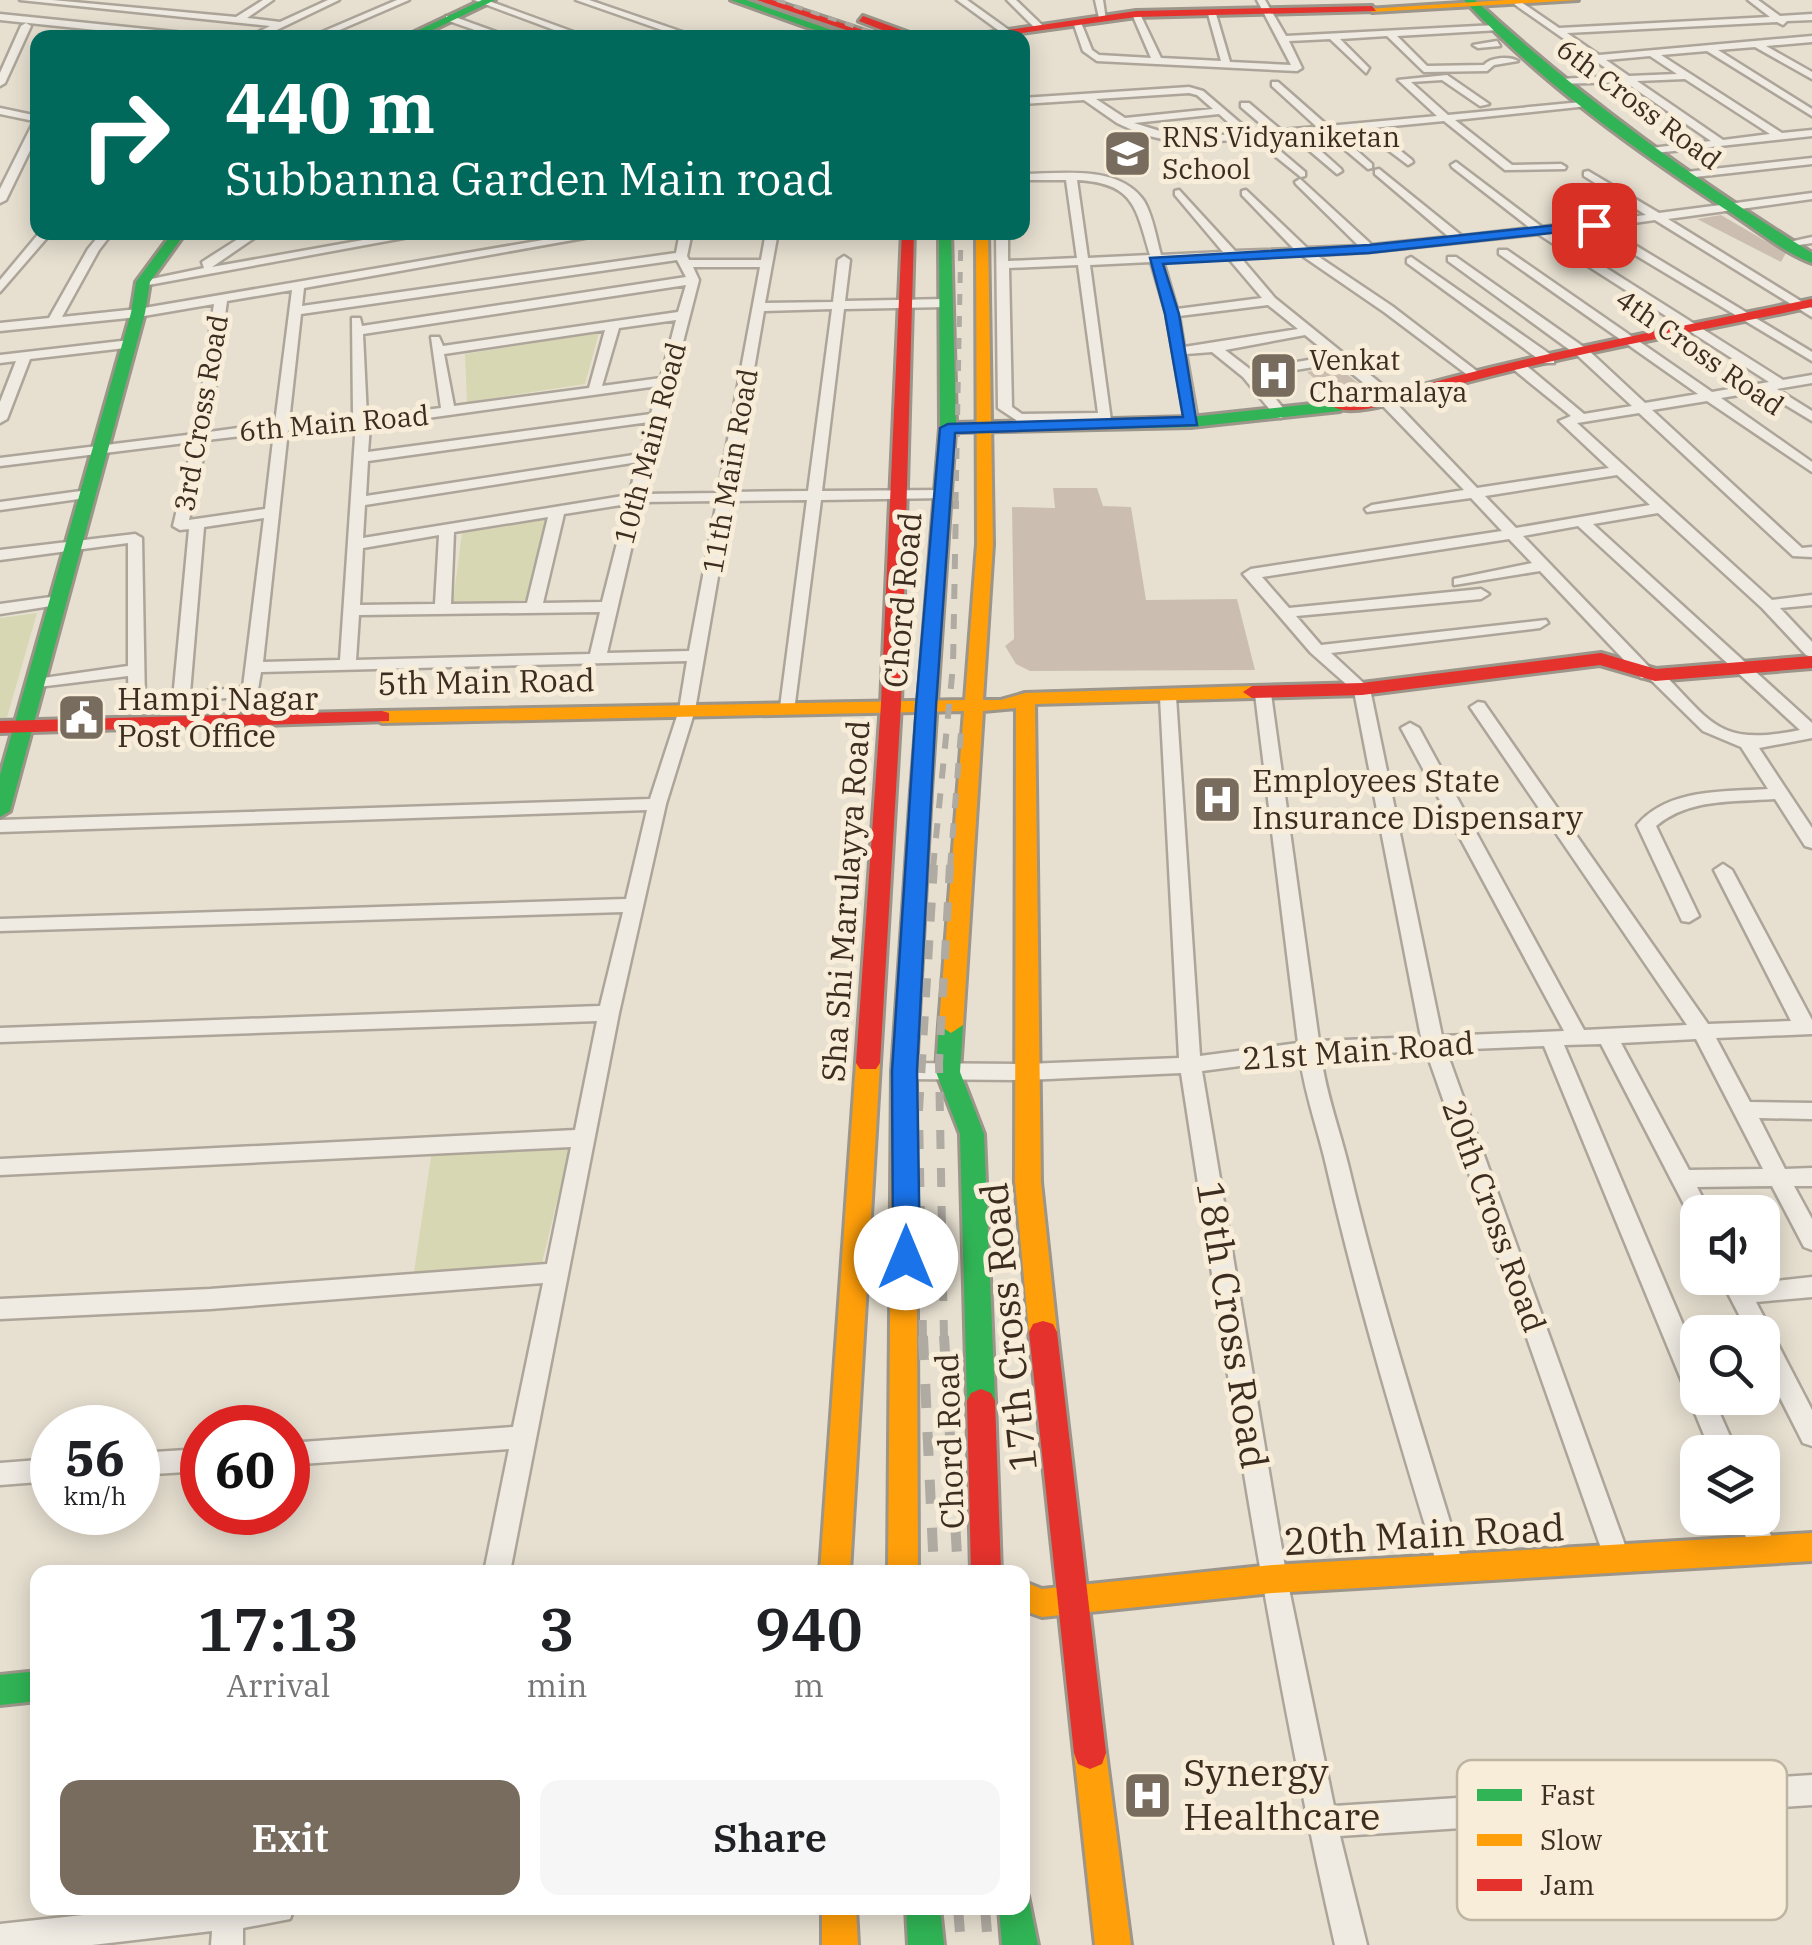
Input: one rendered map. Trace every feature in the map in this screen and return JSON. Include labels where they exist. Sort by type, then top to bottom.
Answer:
[{"type":"main road","points":[[736,0],[837,30]]},
{"type":"main road","points":[[762,0],[841,30]]},
{"type":"main road","points":[[801,0],[890,30]]},
{"type":"main road","points":[[1027,30],[1076,22],[1101,9],[1136,14],[1212,14],[1265,6],[1573,0]]},
{"type":"main road","points":[[423,30],[484,1]]},
{"type":"main road","name":"6th Cross Road","points":[[1460,3],[1492,34],[1655,150],[1727,207],[1812,259]]},
{"type":"main road","points":[[0,812],[12,727],[36,684],[130,344],[143,282],[174,240]]},
{"type":"main road","name":"Sha Shi Marulayya Road","points":[[835,1565],[891,704],[908,240]]},
{"type":"main road","name":"Chord Road","points":[[903,1565],[904,1071],[948,428],[946,240]]},
{"type":"main road","name":"Chord Road","points":[[982,240],[985,544],[948,1072],[972,1134],[986,1565]]},
{"type":"main road","points":[[948,428],[1106,421],[1191,422],[1281,414],[1387,399],[1688,329],[1807,308]]},
{"type":"main road","name":"5th Main Road","points":[[12,727],[891,704],[1002,706],[1024,699],[1362,689],[1602,659],[1651,675]]},
{"type":"main road","points":[[1651,675],[1812,662]]},
{"type":"main road","name":"17th Cross Road","points":[[1024,699],[1028,1182],[1071,1598],[1113,1945]]},
{"type":"main road","name":"20th Main Road","points":[[1032,1599],[1273,1579],[1812,1548]]},
{"type":"main road","points":[[0,1690],[30,1687]]},
{"type":"main road","points":[[839,1915],[840,1945]]},
{"type":"main road","points":[[924,1915],[926,1945]]},
{"type":"main road","points":[[1017,1915],[1020,1945]]},
{"type":"street","points":[[24,0],[278,24]]},
{"type":"street","points":[[238,20],[269,0]]},
{"type":"street","points":[[266,30],[335,0]]},
{"type":"street","points":[[332,30],[405,0]]},
{"type":"street","points":[[580,0],[672,30]]},
{"type":"street","points":[[961,0],[1004,30]]},
{"type":"street","points":[[1011,0],[1040,28]]},
{"type":"street","points":[[1752,0],[1812,39]]},
{"type":"street","points":[[484,1],[564,30]]},
{"type":"street","points":[[1527,2],[1557,31],[1721,143]]},
{"type":"street","points":[[1076,22],[1088,51],[1097,58],[1225,68],[1297,68],[1265,6]]},
{"type":"street","points":[[187,15],[199,8]]},
{"type":"street","points":[[1136,14],[1160,75]]},
{"type":"street","points":[[1212,14],[1225,68]]},
{"type":"street","points":[[1557,31],[1812,17]]},
{"type":"street","points":[[449,18],[484,30]]},
{"type":"street","points":[[0,20],[78,30]]},
{"type":"street","points":[[0,20],[87,30]]},
{"type":"street","points":[[0,83],[26,26]]},
{"type":"street","points":[[1283,38],[1467,31],[1492,34],[1514,62],[1490,62]]},
{"type":"street","points":[[1467,31],[1490,62]]},
{"type":"street","points":[[1390,33],[1424,69],[1487,68],[1490,62]]},
{"type":"street","points":[[1478,45],[1492,34]]},
{"type":"street","points":[[1333,36],[1366,70]]},
{"type":"street","points":[[1595,58],[1812,39]]},
{"type":"street","points":[[1755,43],[1812,76]]},
{"type":"street","points":[[1708,48],[1812,113]]},
{"type":"street","points":[[0,52],[30,49]]},
{"type":"street","points":[[1652,53],[1779,136]]},
{"type":"street","points":[[1176,74],[1225,68]]},
{"type":"street","points":[[1498,113],[1444,76],[1403,80],[1509,168],[1562,167]]},
{"type":"street","points":[[1559,82],[1686,76]]},
{"type":"street","points":[[1275,84],[1460,240]]},
{"type":"street","points":[[1030,99],[1200,92],[1301,178],[1369,249]]},
{"type":"street","points":[[1083,94],[1121,120],[1160,139],[1209,141],[1588,104]]},
{"type":"street","points":[[1436,108],[1484,104]]},
{"type":"street","points":[[1245,105],[1280,134]]},
{"type":"street","points":[[0,111],[30,118]]},
{"type":"street","points":[[1121,120],[1222,111]]},
{"type":"street","points":[[1363,126],[1408,162]]},
{"type":"street","points":[[1293,132],[1338,171]]},
{"type":"street","points":[[1655,150],[1812,133]]},
{"type":"street","points":[[0,200],[30,137]]},
{"type":"street","points":[[1686,175],[1812,161]]},
{"type":"street","points":[[1456,165],[1540,231],[1770,384],[1812,417]]},
{"type":"street","points":[[1588,174],[1654,218],[1807,308]]},
{"type":"street","points":[[1030,178],[1104,179],[1134,191],[1142,205],[1172,314],[1191,422]]},
{"type":"street","points":[[1002,240],[1005,408],[1020,418],[1106,421],[1071,178]]},
{"type":"street","points":[[1179,193],[1271,302],[1387,399],[1541,566],[1713,732],[1747,743],[1812,732]]},
{"type":"street","points":[[1246,193],[1305,253],[1474,376]]},
{"type":"street","points":[[1002,265],[1369,249],[1654,218],[1812,196]]},
{"type":"street","points":[[1594,225],[1812,357]]},
{"type":"street","points":[[0,288],[40,240]]},
{"type":"street","points":[[54,322],[101,240]]},
{"type":"street","points":[[196,271],[245,240]]},
{"type":"street","points":[[143,282],[383,240]]},
{"type":"street","points":[[0,327],[138,313],[567,240]]},
{"type":"street","points":[[356,331],[693,280],[682,260],[685,240]]},
{"type":"street","name":"11th Main Road","points":[[498,1565],[610,1013],[657,804],[688,710],[770,240]]},
{"type":"street","points":[[1786,244],[1812,240]]},
{"type":"street","name":"4th Cross Road","points":[[1503,252],[1812,468]]},
{"type":"street","points":[[1452,259],[1583,353],[1646,408],[1710,476],[1798,554],[1812,552]]},
{"type":"street","points":[[295,312],[682,260],[766,263]]},
{"type":"street","points":[[788,707],[844,260]]},
{"type":"street","points":[[1412,261],[1549,360]]},
{"type":"street","name":"10th Main Road","points":[[598,656],[645,457],[693,280]]},
{"type":"street","points":[[298,287],[255,668],[698,656]]},
{"type":"street","name":"3rd Cross Road","points":[[221,300],[189,525],[181,699],[251,691],[255,668]]},
{"type":"street","points":[[1172,314],[1271,302]]},
{"type":"street","points":[[759,307],[946,304]]},
{"type":"street","points":[[348,664],[363,458],[358,305]]},
{"type":"street","points":[[438,352],[684,315]]},
{"type":"street","points":[[430,320],[448,412]]},
{"type":"street","points":[[594,392],[613,326]]},
{"type":"street","points":[[1177,351],[1308,331]]},
{"type":"street","points":[[0,359],[130,344]]},
{"type":"street","points":[[1215,348],[1248,374],[1281,414]]},
{"type":"street","points":[[0,418],[4,395],[24,357]]},
{"type":"street","points":[[1248,374],[1338,359]]},
{"type":"street","points":[[1518,366],[1581,418]]},
{"type":"street","points":[[1812,379],[1566,421],[1768,604],[1812,652]]},
{"type":"street","name":"6th Main Road","points":[[0,462],[282,426],[448,412],[668,381]]},
{"type":"street","points":[[363,458],[658,417]]},
{"type":"street","points":[[360,501],[645,457]]},
{"type":"street","points":[[1372,510],[1617,471]]},
{"type":"street","points":[[0,506],[88,494]]},
{"type":"street","points":[[357,544],[637,498],[944,494]]},
{"type":"street","points":[[1362,689],[1317,650],[1250,574],[1659,508]]},
{"type":"street","points":[[189,525],[272,512]]},
{"type":"street","points":[[534,607],[557,512]]},
{"type":"street","points":[[1581,521],[1812,732]]},
{"type":"street","points":[[442,608],[447,530]]},
{"type":"street","points":[[0,556],[136,538],[137,703]]},
{"type":"street","points":[[1459,582],[1541,566]]},
{"type":"street","points":[[1282,614],[1481,594]]},
{"type":"street","points":[[1768,604],[1812,600]]},
{"type":"street","points":[[0,609],[58,601]]},
{"type":"street","points":[[352,610],[608,607]]},
{"type":"street","points":[[1317,650],[1540,624]]},
{"type":"street","points":[[36,684],[138,670]]},
{"type":"street","name":"20th Cross Road","points":[[1362,689],[1433,1043],[1617,1559]]},
{"type":"street","points":[[1262,694],[1314,1090],[1334,1151],[1363,1276],[1450,1568]]},
{"type":"street","name":"18th Cross Road","points":[[1168,697],[1190,1066],[1273,1579],[1351,1945]]},
{"type":"street","points":[[1478,706],[1702,1031],[1812,1241]]},
{"type":"street","points":[[1410,728],[1578,1036]]},
{"type":"street","points":[[1747,743],[1812,842]]},
{"type":"street","points":[[1689,916],[1646,825],[1659,811],[1682,804],[1780,793]]},
{"type":"street","points":[[0,826],[657,804]]},
{"type":"street","points":[[1723,870],[1808,1028]]},
{"type":"street","points":[[0,924],[634,905]]},
{"type":"street","points":[[0,1035],[610,1013]]},
{"type":"street","name":"21st Main Road","points":[[904,1071],[1026,1072],[1190,1066],[1311,1049],[1808,1028]]},
{"type":"street","points":[[1607,1035],[1691,1195]]},
{"type":"street","points":[[1550,1038],[1680,1347]]},
{"type":"street","points":[[1745,1110],[1812,1110]]},
{"type":"street","points":[[0,1167],[586,1138]]},
{"type":"street","points":[[1683,1179],[1812,1177]]},
{"type":"street","points":[[0,1309],[210,1299],[558,1273]]},
{"type":"street","points":[[1780,1287],[1812,1288]]},
{"type":"street","points":[[1780,1372],[1812,1435]]},
{"type":"street","points":[[310,1452],[523,1437]]},
{"type":"street","points":[[0,1474],[30,1472]]},
{"type":"street","points":[[1758,1535],[1764,1550]]},
{"type":"street","points":[[1787,1792],[1812,1790]]},
{"type":"street","points":[[1322,1822],[1457,1813]]},
{"type":"street","points":[[0,1940],[211,1915]]},
{"type":"street","points":[[227,1945],[228,1915]]},
{"type":"green space","points":[[599,333],[585,384],[467,402],[465,354]]},
{"type":"green space","points":[[551,519],[531,600],[453,602],[462,533]]},
{"type":"green space","points":[[37,613],[6,721],[0,721],[0,618]]},
{"type":"green space","points":[[571,1143],[542,1263],[414,1272],[432,1150]]},
{"type":"building","points":[[1721,215],[1786,253],[1781,262],[1697,219]]},
{"type":"building","points":[[1338,367],[1370,393],[1335,397],[1307,372]]},
{"type":"building","points":[[1053,488],[1097,488],[1103,506],[1131,507],[1146,600],[1237,599],[1255,670],[1030,671],[1016,664],[1005,646],[1014,639],[1012,507],[1055,508]]},
{"type":"railway","points":[[777,0],[865,30]]},
{"type":"railway","points":[[956,503],[961,240]]},
{"type":"railway","points":[[933,868],[953,666],[956,501]]},
{"type":"railway","points":[[950,868],[961,732]]},
{"type":"railway","points":[[923,1339],[919,1110],[934,865]]},
{"type":"railway","points":[[944,1339],[939,1063],[950,865]]},
{"type":"railway","points":[[923,1336],[934,1565]]},
{"type":"railway","points":[[944,1336],[958,1565]]},
{"type":"railway","points":[[959,1915],[961,1945]]},
{"type":"railway","points":[[986,1915],[988,1945]]},
{"type":"traffic: fast","points":[[424,30],[490,0]]},
{"type":"traffic: fast","points":[[736,0],[825,30]]},
{"type":"traffic: fast","points":[[1469,0],[1549,72],[1633,139],[1812,259]]},
{"type":"traffic: fast","points":[[0,811],[138,313],[143,282],[174,240]]},
{"type":"traffic: fast","points":[[921,791],[948,428],[945,240]]},
{"type":"traffic: fast","points":[[948,428],[1191,422],[1340,406]]},
{"type":"traffic: fast","points":[[951,1025],[948,1072],[972,1134],[981,1401]]},
{"type":"traffic: fast","points":[[0,1690],[30,1687]]},
{"type":"traffic: fast","points":[[924,1915],[926,1945]]},
{"type":"traffic: fast","points":[[1017,1915],[1020,1945]]},
{"type":"traffic: slow","points":[[1372,9],[1573,0]]},
{"type":"traffic: slow","points":[[951,1025],[985,544],[982,240]]},
{"type":"traffic: slow","points":[[382,717],[891,704],[1002,706],[1025,699],[1252,692]]},
{"type":"traffic: slow","points":[[1025,699],[1028,1182],[1043,1332]]},
{"type":"traffic: slow","points":[[903,1565],[904,1071],[921,791]]},
{"type":"traffic: slow","points":[[835,1565],[868,1063]]},
{"type":"traffic: slow","points":[[1030,1598],[1042,1603],[1273,1579],[1812,1547]]},
{"type":"traffic: slow","points":[[1090,1753],[1113,1945]]},
{"type":"traffic: slow","points":[[839,1915],[840,1945]]},
{"type":"traffic: jam","points":[[762,0],[857,30]]},
{"type":"traffic: jam","points":[[1018,30],[1136,14],[1372,9]]},
{"type":"traffic: jam","points":[[863,19],[893,30]]},
{"type":"traffic: jam","points":[[868,1063],[891,704],[908,240]]},
{"type":"traffic: jam","points":[[1340,406],[1380,402],[1473,375],[1812,303]]},
{"type":"traffic: jam","points":[[1252,692],[1362,689],[1601,659],[1655,675],[1812,662]]},
{"type":"traffic: jam","points":[[0,727],[382,717]]},
{"type":"traffic: jam","points":[[1043,1332],[1090,1753]]},
{"type":"traffic: jam","points":[[981,1401],[986,1565]]},
{"type":"place","name":"RNS Vidyaniketan School","points":[[1127,153]]},
{"type":"place","name":"Venkat Charmalaya","points":[[1274,376]]},
{"type":"place","name":"Hampi Nagar Post Office","points":[[82,717]]},
{"type":"place","name":"Employees State Insurance Dispensary","points":[[1217,799]]},
{"type":"place","name":"Synergy Healthcare","points":[[1148,1795]]},
{"type":"route","points":[[906,1258],[904,1071],[948,428],[1191,422],[1172,314],[1155,261],[1369,249],[1594,225]]}]
